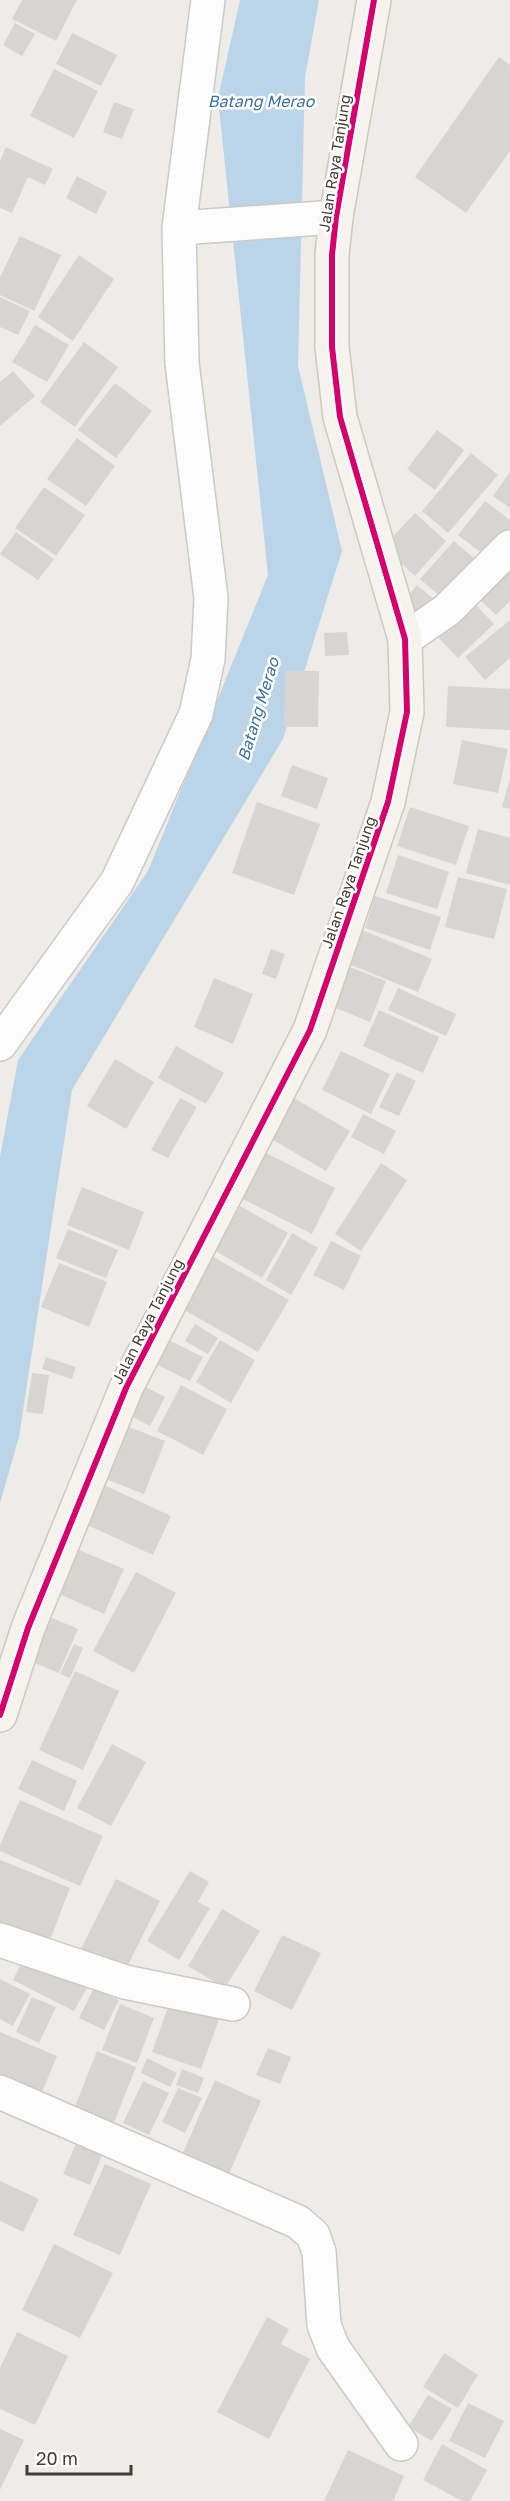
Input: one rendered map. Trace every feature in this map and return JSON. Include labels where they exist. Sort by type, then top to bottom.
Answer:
[{"type":"street","points":[[0,1044],[117,882],[196,714],[208,659],[211,598],[182,363],[208,0]]},
{"type":"street","name":"Jalan Raya Tanjung","points":[[0,1715],[28,1628],[126,1389],[310,1030],[388,802],[407,712],[405,639],[340,417],[332,347],[332,255],[336,217],[374,0]]},
{"type":"street","points":[[191,228],[336,217]]},
{"type":"street","points":[[405,639],[447,610],[510,547]]},
{"type":"street","points":[[0,1940],[125,1982],[233,2004]]},
{"type":"street","points":[[0,2092],[298,2222],[313,2235],[319,2252],[324,2325],[330,2340],[401,2444]]},
{"type":"water","name":"Batang Merao","points":[[240,0],[319,0],[305,77],[298,366],[342,551],[283,739],[72,1090],[19,1437],[0,1503],[0,1157],[18,1060],[148,871],[268,575],[218,98]]},
{"type":"building","points":[[22,0],[77,0],[56,41],[12,19]]},
{"type":"building","points":[[15,23],[35,34],[22,56],[3,45]]},
{"type":"building","points":[[72,33],[117,55],[101,86],[56,64]]},
{"type":"building","points":[[499,57],[510,65],[510,151],[466,213],[415,177]]},
{"type":"building","points":[[54,69],[98,91],[74,138],[30,116]]},
{"type":"building","points":[[114,102],[134,109],[122,139],[103,132]]},
{"type":"building","points":[[6,147],[53,169],[45,185],[28,177],[12,213],[0,208],[0,161]]},
{"type":"building","points":[[77,176],[107,192],[96,214],[66,198]]},
{"type":"building","points":[[20,236],[61,255],[34,311],[0,295],[0,277]]},
{"type":"building","points":[[79,255],[114,279],[73,341],[38,317]]},
{"type":"building","points":[[0,297],[30,311],[18,335],[0,327]]},
{"type":"building","points":[[35,325],[69,345],[47,382],[12,362]]},
{"type":"building","points":[[84,342],[118,367],[75,427],[40,402]]},
{"type":"building","points":[[13,371],[35,396],[0,426],[0,382]]},
{"type":"building","points":[[115,383],[152,411],[116,458],[78,430]]},
{"type":"building","points":[[437,430],[464,450],[435,490],[407,469]]},
{"type":"building","points":[[77,438],[115,466],[86,506],[47,479]]},
{"type":"building","points":[[471,453],[498,475],[448,533],[422,511]]},
{"type":"building","points":[[510,472],[510,508],[493,496]]},
{"type":"building","points":[[44,487],[85,515],[56,556],[15,528]]},
{"type":"building","points":[[485,501],[510,520],[510,538],[492,561],[458,535]]},
{"type":"building","points":[[415,513],[446,541],[415,576],[383,547]]},
{"type":"building","points":[[16,532],[54,559],[38,580],[0,554]]},
{"type":"building","points":[[454,541],[483,566],[449,604],[420,579]]},
{"type":"building","points":[[510,553],[510,601],[496,615],[472,592]]},
{"type":"building","points":[[417,585],[442,606],[428,622],[404,601]]},
{"type":"building","points":[[470,599],[494,624],[458,658],[434,633]]},
{"type":"building","points":[[510,620],[510,658],[485,680],[465,657]]},
{"type":"building","points":[[347,632],[349,655],[325,656],[324,633]]},
{"type":"building","points":[[285,671],[319,671],[318,727],[284,727]]},
{"type":"building","points":[[448,686],[510,689],[510,730],[446,727]]},
{"type":"building","points":[[462,740],[508,749],[498,793],[453,784]]},
{"type":"building","points":[[292,765],[328,778],[317,809],[281,796]]},
{"type":"building","points":[[510,779],[510,809],[502,807]]},
{"type":"building","points":[[257,802],[320,824],[294,895],[232,873]]},
{"type":"building","points":[[410,807],[469,826],[456,865],[397,846]]},
{"type":"building","points":[[478,829],[510,838],[510,885],[466,873]]},
{"type":"building","points":[[398,855],[449,872],[437,909],[386,893]]},
{"type":"building","points":[[458,877],[507,889],[494,939],[445,927]]},
{"type":"building","points":[[375,896],[441,917],[430,950],[365,928]]},
{"type":"building","points":[[360,929],[432,959],[418,992],[346,963]]},
{"type":"building","points":[[271,949],[285,954],[276,979],[262,974]]},
{"type":"building","points":[[339,963],[386,981],[370,1022],[324,1003]]},
{"type":"building","points":[[214,978],[253,994],[233,1044],[194,1027]]},
{"type":"building","points":[[398,988],[456,1014],[446,1036],[388,1010]]},
{"type":"building","points":[[379,1010],[439,1037],[423,1073],[363,1046]]},
{"type":"building","points":[[176,1046],[224,1073],[206,1104],[158,1078]]},
{"type":"building","points":[[341,1051],[390,1074],[371,1114],[322,1090]]},
{"type":"building","points":[[115,1059],[154,1082],[126,1129],[87,1106]]},
{"type":"building","points":[[397,1072],[416,1081],[399,1116],[379,1107]]},
{"type":"building","points":[[292,1097],[350,1131],[326,1171],[268,1137]]},
{"type":"building","points":[[180,1098],[197,1107],[168,1158],[151,1150]]},
{"type":"building","points":[[363,1114],[396,1131],[384,1154],[351,1137]]},
{"type":"building","points":[[260,1150],[335,1188],[312,1234],[237,1196]]},
{"type":"building","points":[[381,1163],[407,1180],[361,1251],[335,1234]]},
{"type":"building","points":[[82,1187],[144,1212],[129,1250],[67,1225]]},
{"type":"building","points":[[231,1201],[288,1233],[262,1278],[205,1245]]},
{"type":"building","points":[[68,1229],[118,1250],[106,1278],[56,1258]]},
{"type":"building","points":[[292,1233],[318,1248],[291,1295],[266,1280]]},
{"type":"building","points":[[331,1241],[361,1256],[344,1290],[313,1275]]},
{"type":"building","points":[[210,1255],[289,1300],[258,1352],[179,1307]]},
{"type":"building","points":[[59,1263],[107,1282],[89,1327],[41,1307]]},
{"type":"building","points":[[195,1324],[218,1338],[208,1354],[185,1341]]},
{"type":"building","points":[[165,1338],[203,1357],[190,1381],[153,1363]]},
{"type":"building","points":[[220,1340],[255,1360],[231,1403],[196,1382]]},
{"type":"building","points":[[46,1357],[76,1367],[72,1379],[42,1369]]},
{"type":"building","points":[[32,1373],[49,1375],[43,1414],[26,1412]]},
{"type":"building","points":[[134,1381],[165,1397],[150,1426],[119,1410]]},
{"type":"building","points":[[181,1385],[227,1409],[203,1455],[157,1431]]},
{"type":"building","points":[[124,1425],[165,1441],[144,1494],[103,1478]]},
{"type":"building","points":[[104,1485],[171,1516],[153,1555],[85,1524]]},
{"type":"building","points":[[72,1547],[124,1569],[104,1614],[53,1591]]},
{"type":"building","points":[[136,1572],[176,1593],[134,1673],[93,1651]]},
{"type":"building","points":[[43,1614],[78,1629],[59,1673],[25,1659]]},
{"type":"building","points":[[74,1644],[83,1648],[70,1678],[60,1674]]},
{"type":"building","points":[[75,1671],[119,1691],[83,1770],[39,1750]]},
{"type":"building","points":[[112,1744],[146,1762],[111,1826],[77,1808]]},
{"type":"building","points":[[32,1760],[77,1781],[64,1811],[18,1789]]},
{"type":"building","points":[[20,1800],[103,1836],[80,1886],[0,1851],[0,1845]]},
{"type":"building","points":[[0,1860],[70,1888],[48,1945],[0,1926]]},
{"type":"building","points":[[190,1871],[209,1882],[198,1902],[210,1908],[179,1960],[147,1941]]},
{"type":"building","points":[[116,1879],[160,1901],[122,1977],[78,1955]]},
{"type":"building","points":[[222,1909],[260,1931],[225,1988],[188,1966]]},
{"type":"building","points":[[282,1935],[321,1953],[292,2010],[254,1991]]},
{"type":"building","points":[[26,1953],[89,1984],[74,2011],[13,1980]]},
{"type":"building","points":[[0,1979],[30,1994],[13,2026],[0,2019]]},
{"type":"building","points":[[94,1988],[119,2000],[104,2030],[79,2018]]},
{"type":"building","points":[[172,1996],[221,2014],[201,2069],[152,2052]]},
{"type":"building","points":[[32,1997],[56,2007],[39,2043],[16,2032]]},
{"type":"building","points":[[120,2004],[154,2018],[137,2063],[102,2050]]},
{"type":"building","points":[[0,2032],[57,2056],[42,2092],[0,2074]]},
{"type":"building","points":[[268,2048],[291,2057],[280,2084],[256,2075]]},
{"type":"building","points":[[97,2051],[136,2067],[113,2125],[74,2109]]},
{"type":"building","points":[[147,2058],[177,2073],[170,2087],[141,2073]]},
{"type":"building","points":[[182,2069],[204,2078],[198,2093],[176,2085]]},
{"type":"building","points":[[215,2080],[261,2101],[227,2178],[181,2157]]},
{"type":"building","points":[[143,2081],[169,2093],[149,2135],[123,2123]]},
{"type":"building","points":[[178,2088],[202,2098],[185,2133],[162,2122]]},
{"type":"building","points":[[78,2139],[104,2150],[90,2185],[63,2174]]},
{"type":"building","points":[[105,2164],[151,2184],[120,2255],[73,2235]]},
{"type":"building","points":[[0,2181],[39,2199],[23,2232],[0,2221]]},
{"type":"building","points":[[54,2244],[113,2273],[80,2338],[22,2310]]},
{"type":"building","points":[[267,2317],[289,2329],[281,2344],[310,2359],[269,2439],[217,2412]]},
{"type":"building","points":[[17,2332],[68,2356],[35,2425],[0,2409],[0,2368]]},
{"type":"building","points":[[444,2353],[478,2375],[458,2408],[423,2387]]},
{"type":"building","points":[[428,2395],[452,2409],[432,2441],[408,2427]]},
{"type":"building","points":[[468,2403],[504,2421],[485,2458],[449,2441]]},
{"type":"building","points":[[0,2429],[24,2440],[0,2490]]},
{"type":"building","points":[[442,2444],[487,2470],[470,2501],[462,2501],[423,2480]]},
{"type":"building","points":[[348,2450],[404,2476],[393,2501],[324,2501]]},
{"type":"cycle path","points":[[0,1715],[28,1628],[126,1388],[310,1030],[388,802],[407,712],[405,639],[340,417],[332,347],[332,255],[336,217],[374,0]]}]
